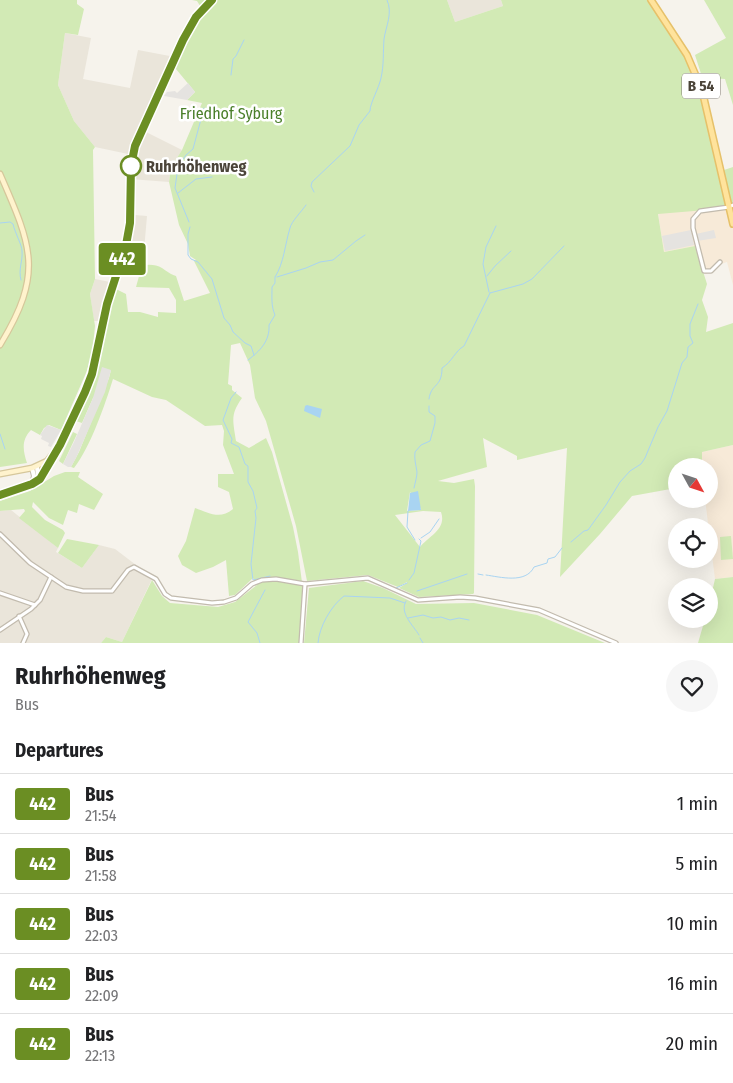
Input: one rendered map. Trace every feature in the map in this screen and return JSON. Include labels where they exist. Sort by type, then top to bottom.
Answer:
[{"type":"main road","points":[[0,474],[35,467],[47,461],[53,455],[74,416],[92,374],[107,304],[124,252],[130,223],[131,166],[135,146],[183,40],[196,17],[212,0]]},
{"type":"main road","name":"B 54","points":[[651,0],[687,56],[702,90],[732,207],[733,224]]},
{"type":"main road","points":[[0,174],[24,232],[29,270],[27,288],[20,308],[0,345]]},
{"type":"street","points":[[720,262],[711,271],[704,271],[693,219],[700,211],[732,207]]},
{"type":"street","points":[[0,495],[34,483],[43,475],[53,455]]},
{"type":"street","points":[[34,483],[38,476],[35,467]]},
{"type":"street","points":[[0,534],[30,563],[66,587],[80,591],[113,590],[128,570],[134,567],[156,578],[165,594],[171,598],[212,603],[236,598],[252,584],[262,580],[276,579],[305,584],[363,578],[373,580],[418,600],[460,597],[512,604],[549,614],[616,643]]},
{"type":"street","points":[[0,630],[35,605],[42,596],[51,577]]},
{"type":"street","points":[[301,643],[305,584]]},
{"type":"street","points":[[0,593],[35,605]]},
{"type":"street","points":[[19,616],[27,634],[23,643]]},
{"type":"shaded area","points":[[447,0],[501,0],[503,6],[455,22]]},
{"type":"shaded area","points":[[65,33],[91,38],[83,79],[130,88],[138,50],[175,57],[142,130],[182,150],[171,167],[169,182],[130,179],[132,152],[128,154],[95,147],[74,121],[58,85]]},
{"type":"shaded area","points":[[188,83],[195,92],[187,100],[164,96],[167,92],[175,91],[177,93]]},
{"type":"shaded area","points":[[729,207],[733,224],[733,285],[727,262],[705,274],[695,246],[664,252],[658,213]]},
{"type":"shaded area","points":[[135,215],[147,216],[143,262],[126,266],[132,241]]},
{"type":"shaded area","points":[[691,230],[694,245],[665,251],[662,236]]},
{"type":"shaded area","points":[[714,230],[716,238],[697,241],[696,234]]},
{"type":"shaded area","points":[[95,279],[115,283],[103,321],[94,321],[90,294]]},
{"type":"shaded area","points":[[102,367],[111,370],[105,392],[76,458],[71,467],[68,467],[63,464],[93,398]]},
{"type":"shaded area","points":[[47,425],[61,430],[51,447],[48,446],[49,443],[41,439],[42,436],[40,435]]},
{"type":"shaded area","points":[[733,445],[733,577],[715,578],[714,568],[718,568],[718,518],[707,518],[706,508],[718,508],[718,458],[702,458],[702,452]]},
{"type":"shaded area","points":[[11,510],[58,548],[56,552],[82,568],[99,545],[115,549],[136,565],[137,571],[152,579],[122,642],[106,637],[101,643],[0,643],[0,511]]},
{"type":"green space","points":[[0,0],[77,0],[77,4],[84,9],[78,35],[65,33],[58,85],[74,121],[95,147],[93,150],[95,279],[90,294],[95,326],[92,355],[61,430],[49,425],[44,428],[40,435],[31,430],[24,442],[27,463],[0,467]]},
{"type":"green space","name":"Friedhof Syburg","points":[[192,0],[447,0],[455,22],[503,6],[501,0],[651,0],[675,36],[702,90],[721,171],[733,167],[733,205],[718,209],[658,214],[664,252],[695,246],[707,284],[702,300],[708,317],[706,332],[733,323],[733,445],[702,452],[702,458],[668,458],[668,489],[632,496],[560,577],[567,448],[517,460],[517,456],[483,438],[487,467],[438,481],[454,483],[474,479],[473,594],[419,597],[399,588],[407,582],[398,587],[368,575],[307,581],[296,526],[266,421],[255,398],[250,365],[240,343],[231,345],[228,384],[242,398],[233,418],[236,441],[249,448],[266,438],[272,452],[293,527],[303,590],[299,643],[101,643],[106,637],[122,642],[152,580],[162,596],[170,603],[218,607],[235,602],[257,585],[253,578],[235,595],[229,596],[226,560],[196,573],[182,565],[178,556],[186,541],[195,508],[219,515],[233,509],[229,492],[218,487],[218,474],[234,474],[223,445],[224,431],[222,425],[205,426],[166,400],[152,397],[113,379],[86,449],[74,468],[71,467],[109,378],[111,370],[93,398],[82,423],[76,421],[99,362],[106,321],[116,289],[126,294],[128,312],[140,312],[158,317],[158,312],[176,313],[176,300],[169,288],[136,287],[141,269],[134,267],[156,265],[176,276],[184,301],[210,293],[194,261],[196,260],[190,256],[188,244],[179,225],[169,182],[171,167],[182,150],[202,103],[187,100],[195,92],[176,69],[166,77],[202,9],[197,1]],"holes":[[[410,492],[421,509],[407,511]],[[423,511],[441,512],[442,523],[436,532],[420,547],[395,515]]]},
{"type":"green space","points":[[704,0],[733,0],[733,105],[725,79],[710,78],[703,80],[695,55],[726,38]]},
{"type":"green space","points":[[73,432],[77,434],[63,464],[59,461]]},
{"type":"green space","points":[[65,472],[80,472],[78,477],[103,494],[94,510],[79,504],[77,513],[68,510],[63,525],[49,518],[33,502],[32,507],[45,520],[65,533],[58,548],[19,518],[25,511],[24,509],[0,511],[0,501],[30,491],[54,476]]},
{"type":"green space","points":[[731,536],[733,559],[721,560],[720,537]]},
{"type":"green space","points":[[67,539],[99,545],[82,568],[58,553]]},
{"type":"green space","points":[[733,577],[733,643],[698,643],[702,628],[718,628],[718,579]]},
{"type":"green space","points":[[363,581],[383,588],[416,604],[474,603],[537,615],[605,643],[304,643],[309,588]]},
{"type":"water","points":[[307,405],[322,409],[320,418],[304,411]]},
{"type":"water","points":[[418,491],[421,510],[408,511],[410,493]]},
{"type":"waterway","points":[[314,192],[311,186],[312,182],[350,146],[359,125],[370,111],[382,73],[384,39],[389,15],[387,0]]},
{"type":"waterway","points":[[231,75],[233,59],[244,40]]},
{"type":"waterway","points":[[189,222],[175,188],[178,167],[186,155],[193,149],[204,108]]},
{"type":"waterway","points":[[178,193],[196,179],[212,177]]},
{"type":"waterway","points":[[248,360],[260,349],[268,336],[269,325],[275,315],[272,305],[272,287],[275,283],[275,277],[282,260],[291,226],[306,205]]},
{"type":"waterway","points":[[0,223],[10,222],[13,224],[22,248],[21,280]]},
{"type":"waterway","points":[[489,292],[483,264],[486,247],[496,226]]},
{"type":"waterway","points":[[190,227],[188,255],[191,259],[198,262],[212,279],[224,318],[233,332],[251,346],[254,355]]},
{"type":"waterway","points":[[277,277],[320,262],[333,260],[365,235]]},
{"type":"waterway","points":[[490,293],[523,284],[532,279],[564,246]]},
{"type":"waterway","points":[[487,276],[511,251]]},
{"type":"waterway","points":[[429,399],[432,390],[440,379],[442,368],[464,346],[490,293]]},
{"type":"waterway","points":[[571,542],[588,530],[620,482],[630,471],[641,464],[645,458],[667,411],[682,363],[687,357],[688,347],[693,343],[690,336],[690,324],[698,304]]},
{"type":"waterway","points":[[236,392],[231,398],[223,420],[232,439],[231,443],[239,447],[245,464],[248,466],[248,482],[253,491],[257,508],[255,511],[256,518],[251,564],[253,580],[270,576]]},
{"type":"waterway","points":[[414,488],[417,472],[415,452],[421,445],[430,441],[435,423],[435,416],[429,412],[429,406]]},
{"type":"waterway","points":[[0,434],[5,449]]},
{"type":"waterway","points":[[408,511],[407,527],[415,540]]},
{"type":"waterway","points":[[421,538],[430,532],[439,519]]},
{"type":"waterway","points":[[409,580],[414,573],[421,541],[419,539]]},
{"type":"waterway","points":[[486,575],[505,578],[525,576],[534,567],[547,563],[548,559],[555,557],[562,548]]},
{"type":"waterway","points":[[417,591],[467,574]]},
{"type":"waterway","points":[[478,574],[483,575]]},
{"type":"waterway","points":[[396,588],[407,583]]},
{"type":"waterway","points":[[260,643],[257,633],[248,622],[265,590]]},
{"type":"waterway","points":[[318,643],[326,617],[344,596],[390,598],[405,603]]},
{"type":"waterway","points":[[406,601],[404,605],[405,614],[419,635]]},
{"type":"waterway","points":[[408,618],[423,615],[450,620],[459,618],[469,620]]},
{"type":"waterway","points":[[420,638],[423,643]]},
{"type":"bus line","name":"442","points":[[0,495],[22,488],[40,479],[60,445],[85,392],[92,374],[107,304],[126,245],[130,223],[131,166],[135,146],[183,40],[196,17],[212,0]]},
{"type":"place","name":"Ruhrhöhenweg","points":[[131,166]]}]
